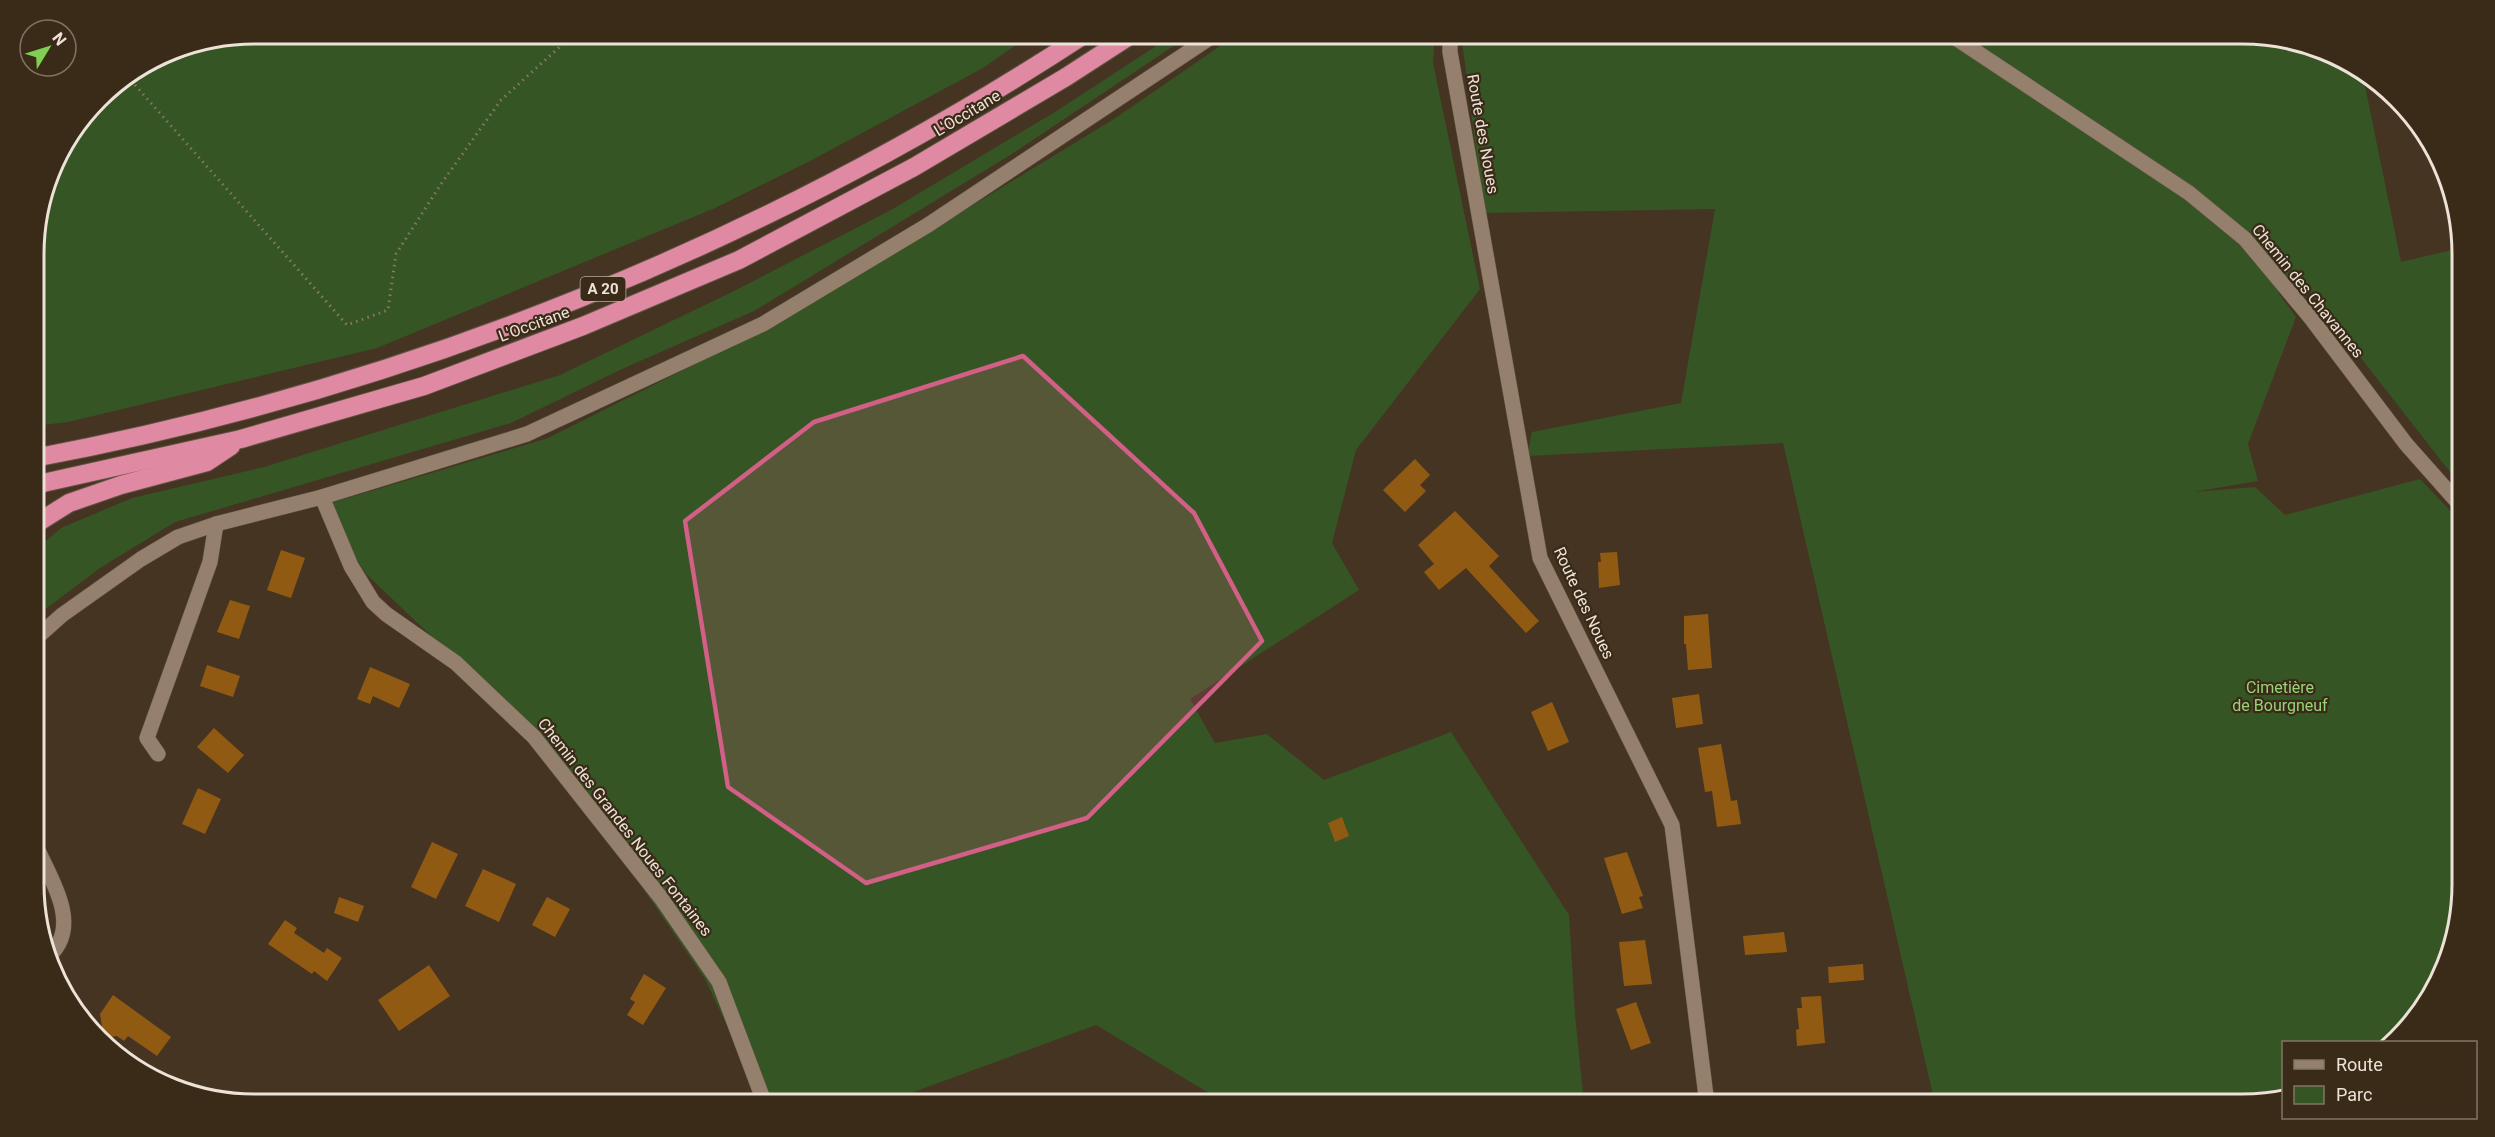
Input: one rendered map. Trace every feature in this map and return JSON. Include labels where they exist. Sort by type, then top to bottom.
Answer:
[{"type":"highway","name":"L'Occitane","points":[[44,456],[79,450],[227,414],[353,380],[483,336],[582,298],[711,242],[822,188],[962,111],[1069,44]]},
{"type":"highway","name":"L'Occitane","points":[[44,483],[241,439],[424,386],[583,326],[739,260],[914,167],[1117,44]]},
{"type":"highway","points":[[44,519],[69,503],[121,485],[207,462],[241,439]]},
{"type":"street","points":[[44,631],[62,615],[141,559],[178,537],[216,524],[321,497],[527,434],[763,324],[928,225],[1200,44]]},
{"type":"street","name":"Route des Noues","points":[[1450,44],[1540,558],[1672,825],[1706,1093]]},
{"type":"street","name":"Chemin des Chavannes","points":[[1964,44],[2189,194],[2245,239],[2310,317],[2406,444],[2452,496]]},
{"type":"street","name":"Chemin des Grandes Noues Fontaines","points":[[321,497],[351,566],[373,602],[386,614],[456,663],[534,737],[661,898],[719,982],[761,1094]]},
{"type":"street","points":[[158,754],[147,738],[210,561],[216,524]]},
{"type":"street","points":[[44,864],[58,896],[65,922],[60,944],[55,950]]},
{"type":"path","points":[[133,82],[347,325],[388,310],[396,254],[441,184],[501,100],[563,44]]},
{"type":"highlighted area","points":[[1023,356],[1194,513],[1262,641],[1087,818],[866,883],[728,787],[685,521],[814,422]]},
{"type":"green space","points":[[254,44],[1017,44],[983,68],[812,160],[715,208],[377,348],[68,422],[44,425],[44,240],[45,226],[55,186],[72,148],[96,115],[115,96],[148,72],[186,55],[226,45]]},
{"type":"green space","points":[[1159,44],[1177,44],[1012,154],[754,311],[622,369],[511,423],[175,522],[100,568],[44,610],[44,542],[61,528],[132,498],[264,467],[560,375],[734,291],[891,210],[1055,112]]},
{"type":"green space","points":[[1223,44],[1434,44],[1433,63],[1480,289],[1356,450],[1332,543],[1359,590],[1190,699],[1215,743],[1267,734],[1324,780],[1451,732],[1569,915],[1583,1093],[1210,1094],[1096,1025],[909,1094],[759,1094],[705,979],[543,742],[366,574],[321,506],[548,438],[789,317],[1114,119]]},
{"type":"green space","name":"Cimetière de Bourgneuf","points":[[1462,44],[2269,45],[2322,59],[2365,84],[2401,262],[2452,250],[2452,474],[2303,284],[2278,292],[2296,317],[2248,444],[2258,481],[2193,492],[2255,487],[2285,515],[2420,479],[2452,513],[2452,884],[2450,911],[2436,964],[2408,1011],[2390,1032],[2380,1041],[2282,1041],[2282,1089],[2255,1093],[1933,1093],[1783,443],[1527,456],[1532,432],[1681,403],[1715,209],[1484,213]]},
{"type":"building","points":[[1415,459],[1430,475],[1420,485],[1426,491],[1405,512],[1383,490]]},
{"type":"building","points":[[1455,511],[1499,556],[1489,566],[1539,621],[1526,633],[1466,568],[1439,590],[1424,572],[1434,564],[1418,545]]},
{"type":"building","points":[[281,550],[305,558],[291,598],[267,590]]},
{"type":"building","points":[[1617,552],[1620,585],[1599,588],[1600,553]]},
{"type":"building","points":[[230,600],[250,606],[239,639],[217,632]]},
{"type":"building","points":[[1708,614],[1712,668],[1688,670],[1686,644],[1684,644],[1684,616]]},
{"type":"building","points":[[207,665],[240,676],[233,697],[200,686]]},
{"type":"building","points":[[370,667],[410,684],[399,708],[373,696],[370,704],[357,699]]},
{"type":"building","points":[[1699,694],[1703,724],[1676,728],[1672,698]]},
{"type":"building","points":[[1552,702],[1569,742],[1548,751],[1531,712]]},
{"type":"building","points":[[214,728],[244,755],[228,773],[197,747]]},
{"type":"building","points":[[1721,744],[1731,801],[1737,800],[1741,824],[1717,827],[1712,791],[1705,792],[1698,748]]},
{"type":"building","points":[[198,788],[221,799],[205,834],[182,824]]},
{"type":"building","points":[[1342,817],[1349,836],[1335,842],[1328,823]]},
{"type":"building","points":[[432,842],[458,854],[436,899],[411,887]]},
{"type":"building","points":[[1627,852],[1643,896],[1639,897],[1643,908],[1622,914],[1604,858]]},
{"type":"building","points":[[483,869],[516,884],[499,922],[465,906]]},
{"type":"building","points":[[339,897],[364,906],[358,922],[334,913]]},
{"type":"building","points":[[547,897],[570,909],[555,937],[532,925]]},
{"type":"building","points":[[285,920],[297,928],[294,933],[324,953],[327,948],[342,958],[327,981],[314,971],[312,974],[268,944]]},
{"type":"building","points":[[1784,932],[1787,952],[1745,955],[1743,936]]},
{"type":"building","points":[[1645,940],[1652,984],[1624,986],[1619,942]]},
{"type":"building","points":[[1863,964],[1864,980],[1829,983],[1828,967]]},
{"type":"building","points":[[429,965],[450,996],[399,1031],[378,1000]]},
{"type":"building","points":[[644,974],[666,988],[643,1025],[627,1015],[635,1002],[630,999]]},
{"type":"building","points":[[113,995],[171,1037],[157,1056],[128,1036],[124,1041],[117,1036],[111,1037],[103,1029],[100,1014]]},
{"type":"building","points":[[1821,996],[1825,1043],[1797,1046],[1796,1030],[1799,1029],[1797,1008],[1802,1008],[1801,997]]},
{"type":"building","points":[[1636,1002],[1651,1043],[1631,1050],[1616,1009]]}]
